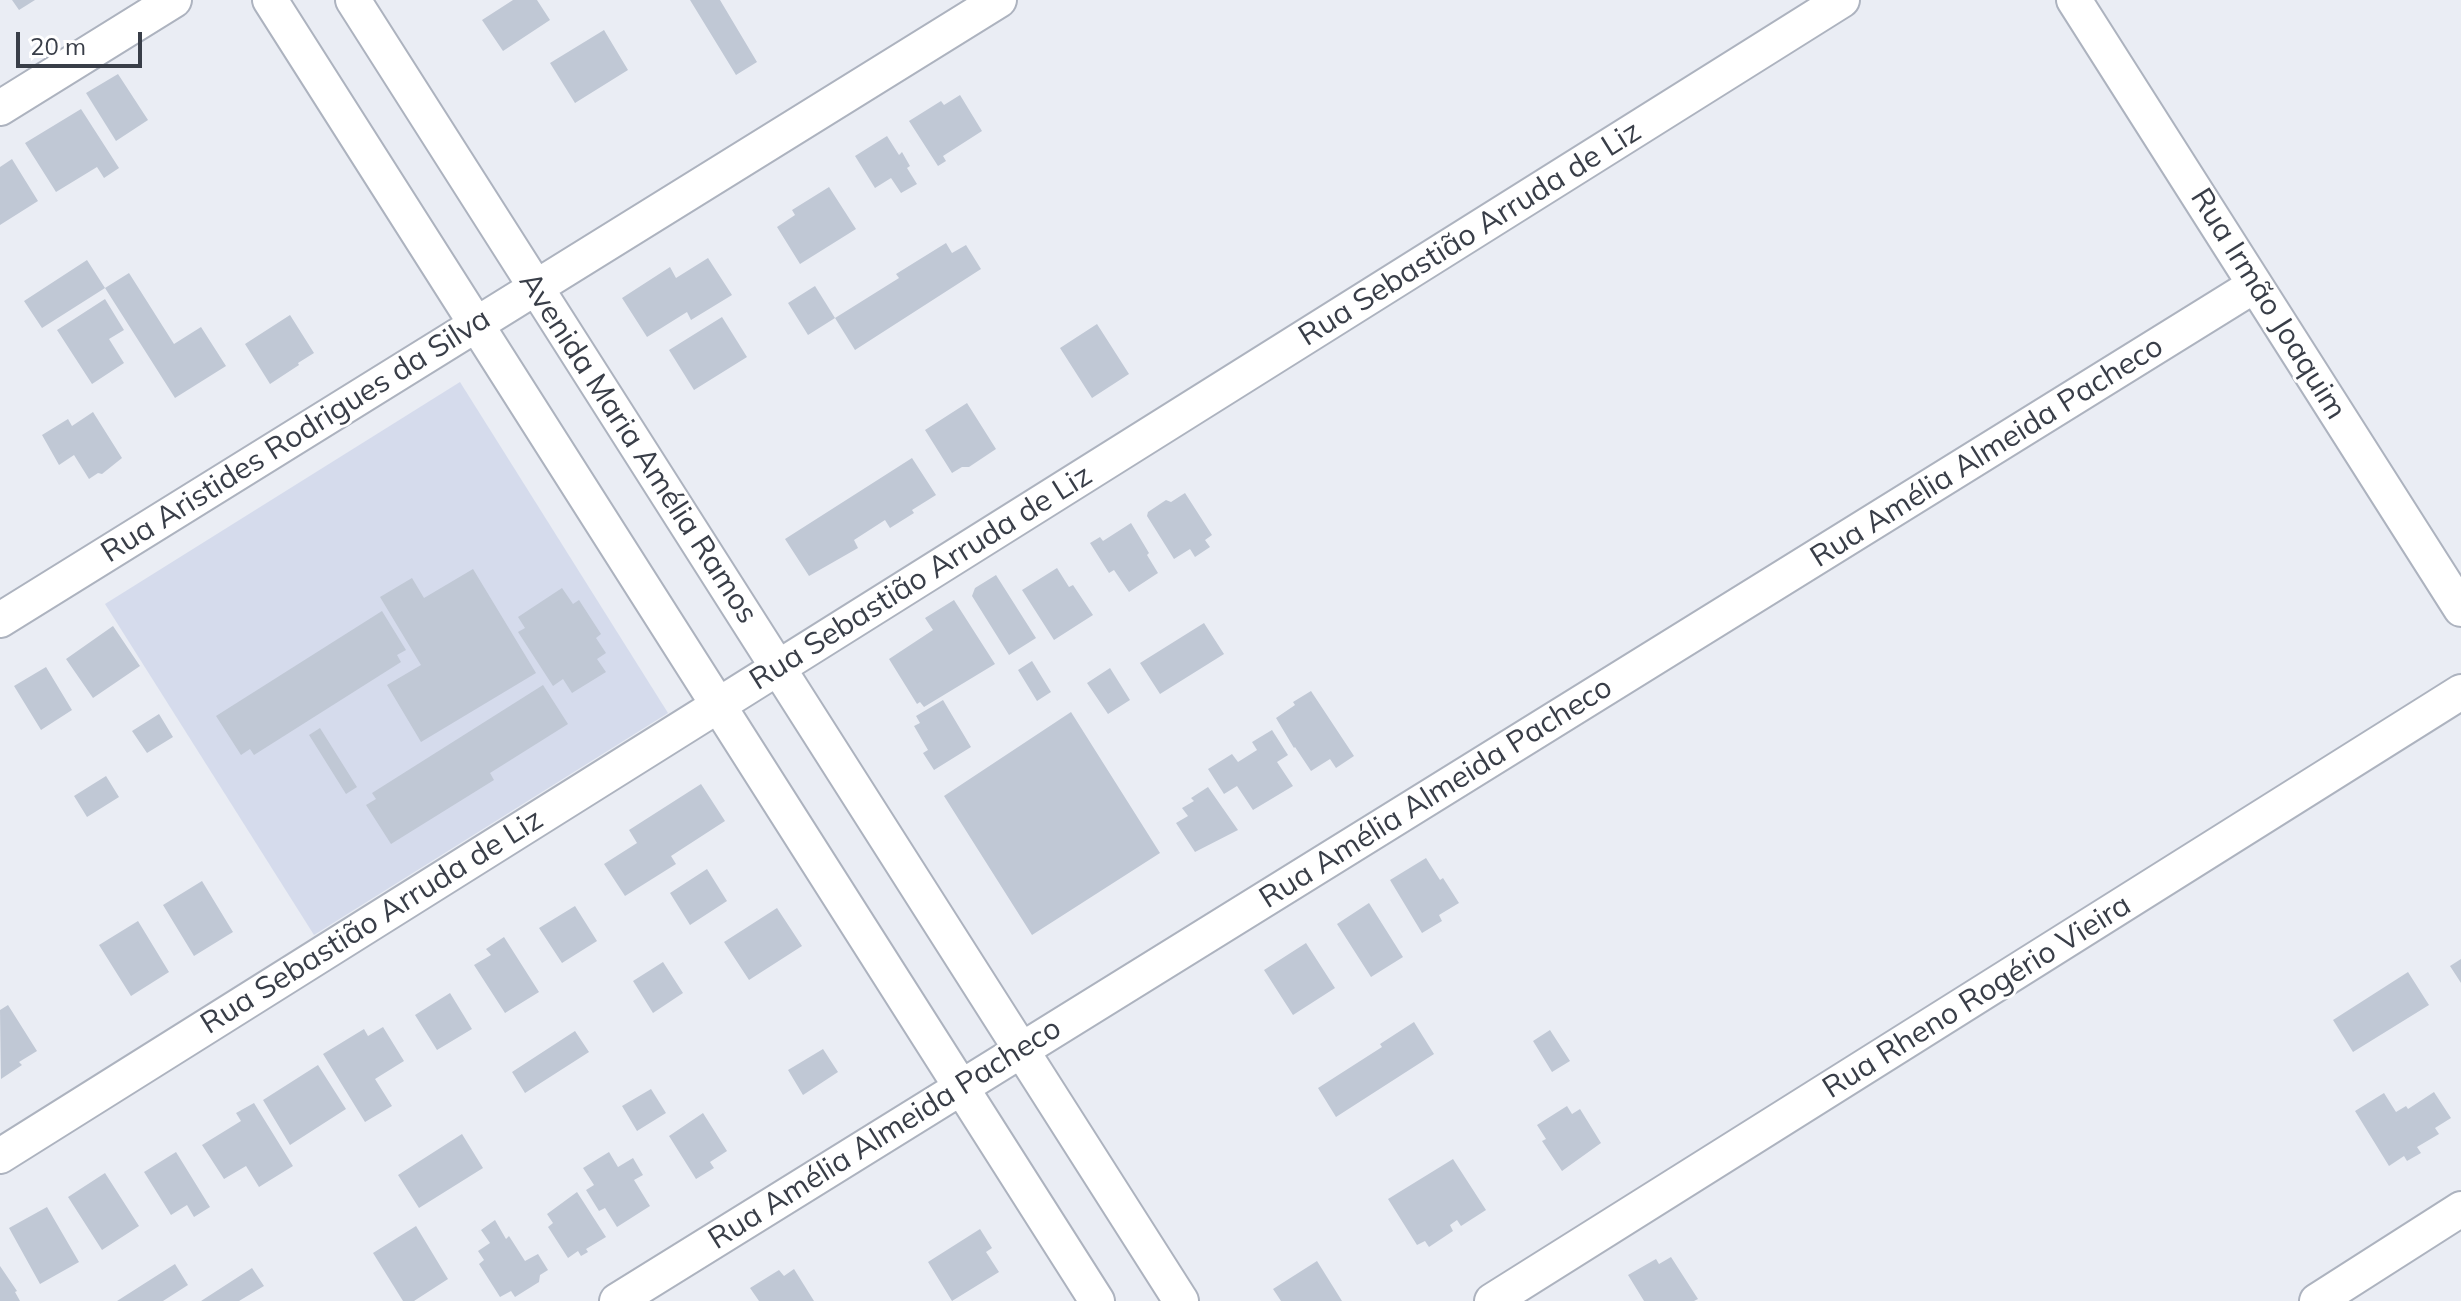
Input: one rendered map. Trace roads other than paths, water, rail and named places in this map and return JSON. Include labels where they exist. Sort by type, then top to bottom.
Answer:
[{"type":"street","points":[[0,108],[174,0]]},
{"type":"street","points":[[270,0],[1097,1301]]},
{"type":"street","name":"Avenida Maria Amélia Ramos","points":[[353,0],[1181,1301]]},
{"type":"street","name":"Rua Aristides Rodrigues da Silva","points":[[0,620],[999,0]]},
{"type":"street","name":"Rua Sebastião Arruda de Liz","points":[[0,1156],[1842,0]]},
{"type":"street","name":"Rua Irmão Joaquim","points":[[2074,0],[2461,609]]},
{"type":"street","name":"Rua Amélia Almeida Pacheco","points":[[617,1301],[2255,285]]},
{"type":"street","name":"Rua Rheno Rogério Vieira","points":[[1492,1301],[2461,692]]},
{"type":"street","points":[[2317,1301],[2461,1209]]}]
